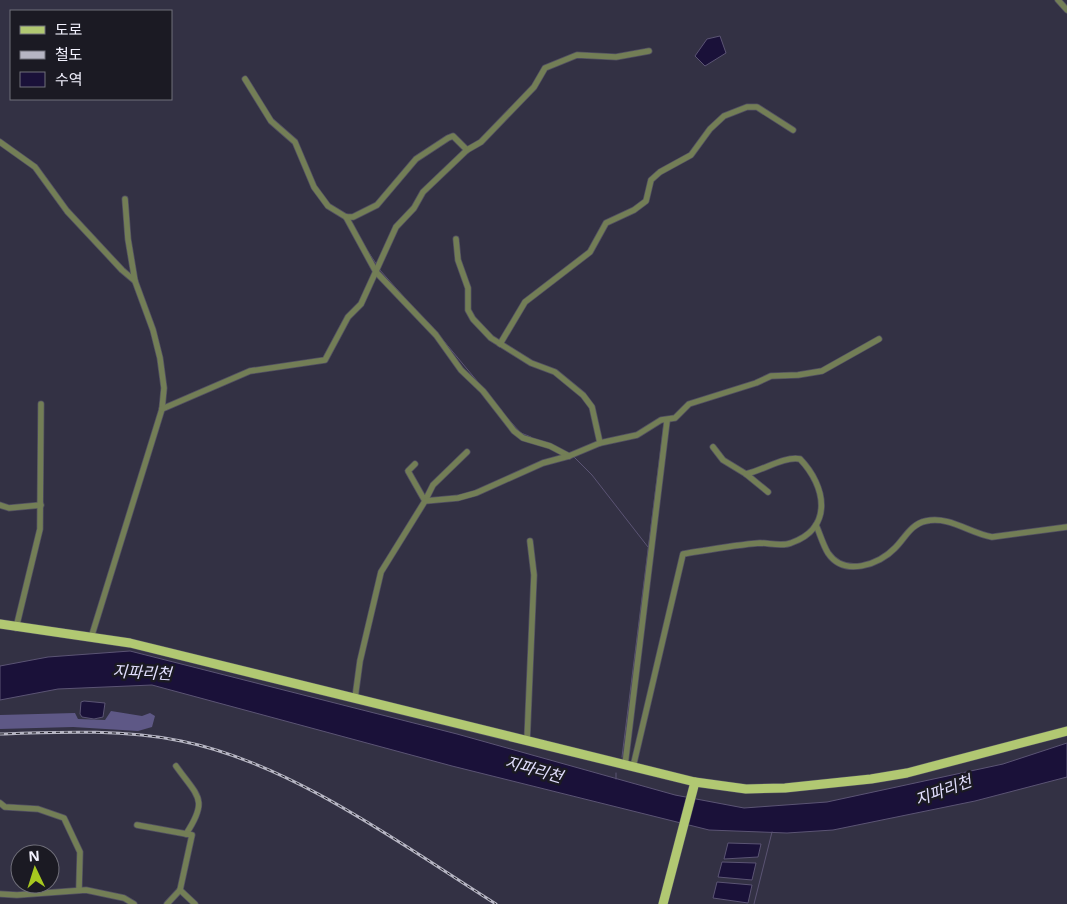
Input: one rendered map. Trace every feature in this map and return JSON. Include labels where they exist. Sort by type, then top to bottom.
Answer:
[{"type":"main road","points":[[0,624],[16,628],[130,643],[696,782],[746,789],[785,788],[871,779],[935,766],[1067,731]]},
{"type":"main road","points":[[663,904],[696,782]]},
{"type":"street","points":[[1058,0],[1067,10]]},
{"type":"street","points":[[162,409],[250,371],[325,360],[348,317],[361,304],[396,228],[414,208],[423,192],[467,150],[481,142],[534,87],[545,68],[576,56],[616,58],[649,51]]},
{"type":"street","points":[[245,79],[271,121],[295,142],[314,186],[328,206],[346,217],[376,272],[436,335],[461,370],[483,391],[522,438],[550,446],[571,455]]},
{"type":"street","points":[[500,344],[525,302],[590,252],[606,223],[643,204],[648,196],[648,186],[651,180],[660,172],[691,155],[710,129],[724,116],[747,107],[759,107],[793,130]]},
{"type":"street","points":[[346,217],[353,217],[377,205],[416,160],[448,138],[453,136],[467,150]]},
{"type":"street","points":[[0,142],[36,167],[67,211],[122,270],[136,281]]},
{"type":"street","points":[[91,638],[162,409],[164,388],[160,358],[153,330],[136,281],[125,199]]},
{"type":"street","points":[[456,239],[458,260],[468,288],[468,310],[480,326],[500,344],[531,363],[556,372],[583,395],[592,407],[600,443]]},
{"type":"street","points":[[425,501],[458,498],[476,493],[543,463],[571,455],[600,443],[637,435],[661,420],[668,421],[675,418],[689,404],[756,383],[771,376],[798,375],[822,371],[879,339]]},
{"type":"street","points":[[16,628],[40,529],[42,404]]},
{"type":"street","points":[[629,766],[668,421]]},
{"type":"street","points":[[713,447],[723,460],[746,474],[768,492]]},
{"type":"street","points":[[355,698],[360,661],[381,572],[433,485],[467,452]]},
{"type":"street","points":[[746,474],[764,470],[783,460],[800,459],[815,476],[821,494],[816,525],[828,554],[840,564],[859,567],[874,562],[894,550],[910,530],[923,521],[945,520],[981,535],[992,537],[1067,527]]},
{"type":"street","points":[[415,464],[408,471],[425,501]]},
{"type":"street","points":[[0,505],[9,508],[40,505]]},
{"type":"street","points":[[629,766],[683,554],[760,543],[789,544],[799,539],[816,525]]},
{"type":"street","points":[[527,740],[534,575],[530,541]]},
{"type":"street","points":[[176,766],[199,800],[199,813],[186,834]]},
{"type":"street","points":[[0,803],[5,807],[38,809],[64,818],[80,852],[79,889]]},
{"type":"street","points":[[137,826],[192,835],[180,890],[167,904]]},
{"type":"street","points":[[0,894],[17,895],[79,889],[124,898],[134,904]]},
{"type":"street","points":[[180,890],[195,904]]},
{"type":"shaded area","points":[[111,711],[142,716],[150,713],[155,716],[152,727],[138,731],[73,727],[0,729],[0,715],[75,713],[78,719],[105,720]]},
{"type":"water","points":[[720,36],[726,53],[705,66],[695,56],[707,39]]},
{"type":"water","name":"지파리천","points":[[130,651],[457,734],[675,795],[744,808],[827,802],[1003,764],[1067,743],[1067,777],[975,801],[833,830],[787,833],[709,830],[452,766],[152,685],[58,689],[0,700],[0,666],[48,657]]},
{"type":"water","points":[[81,702],[105,703],[103,717],[94,719],[82,717],[80,714]]},
{"type":"water","points":[[728,843],[761,844],[758,857],[724,859]]},
{"type":"water","points":[[722,862],[756,863],[752,880],[718,877]]},
{"type":"water","points":[[717,882],[752,885],[748,903],[713,898]]},
{"type":"waterway","points":[[367,250],[377,265]]},
{"type":"waterway","points":[[379,269],[411,305]]},
{"type":"waterway","points":[[428,322],[502,411]]},
{"type":"waterway","points":[[507,418],[521,433],[531,437]]},
{"type":"waterway","points":[[622,757],[664,423]]},
{"type":"waterway","points":[[573,456],[592,475],[648,547]]},
{"type":"waterway","points":[[616,773],[616,779]]},
{"type":"waterway","points":[[754,904],[772,832]]},
{"type":"railway","points":[[0,734],[114,733],[159,737],[222,752],[263,767],[344,809],[384,832],[496,904]]}]
